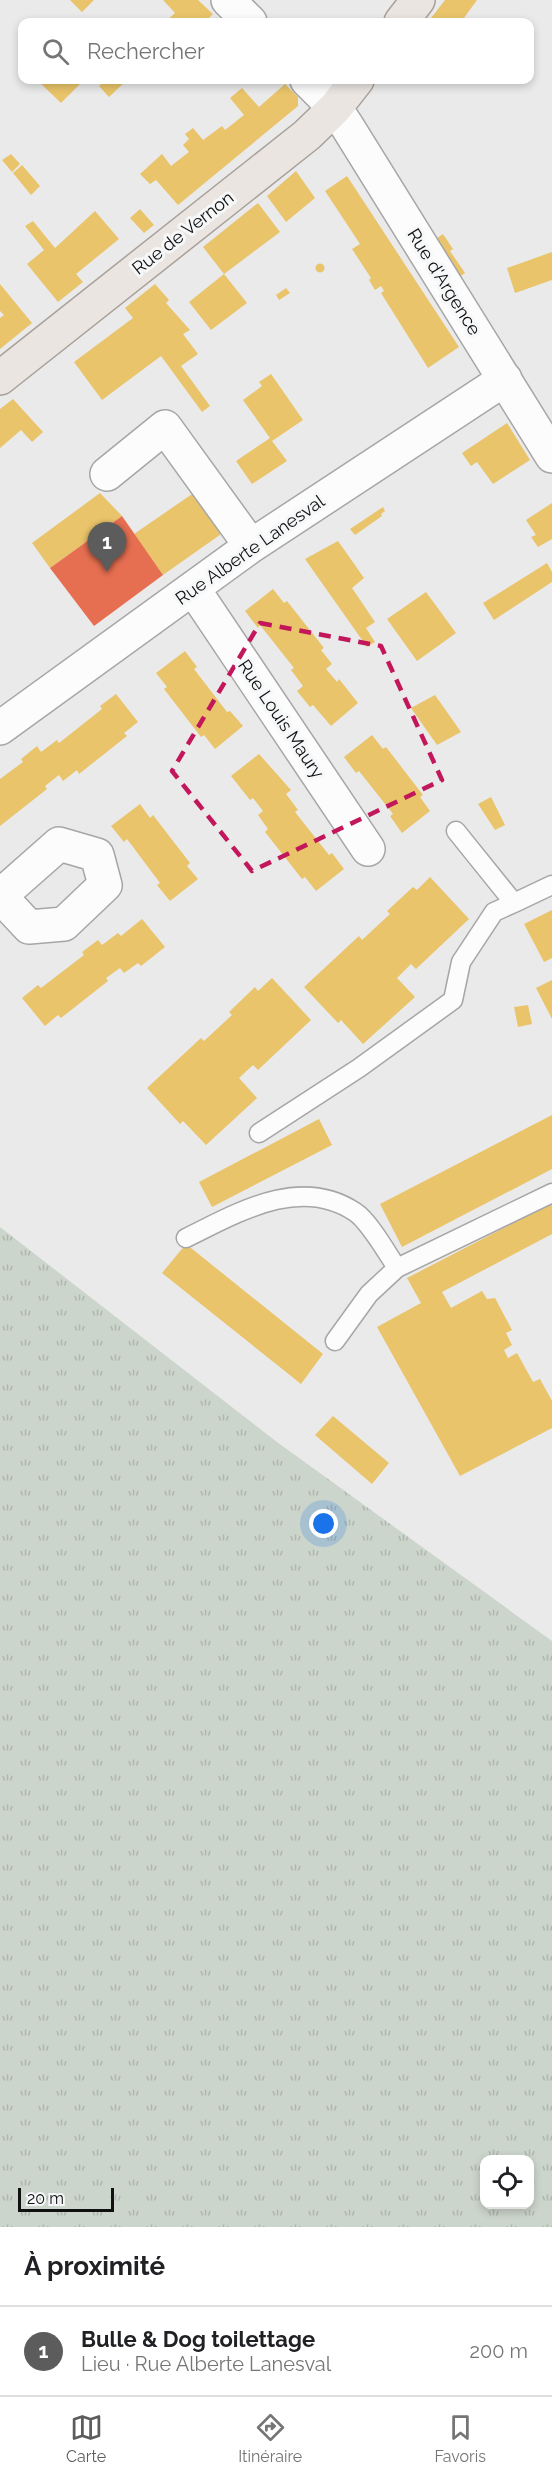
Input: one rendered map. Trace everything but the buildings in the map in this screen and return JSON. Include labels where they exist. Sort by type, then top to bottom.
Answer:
[{"type":"main road","points":[[404,18],[418,0]]},
{"type":"main road","name":"Rue de Vernon","points":[[0,378],[307,135],[335,108],[354,84]]},
{"type":"street","points":[[228,0],[246,18]]},
{"type":"street","name":"Rue d'Argence","points":[[311,84],[335,108],[552,456]]},
{"type":"street","name":"Rue Alberte Lanesval","points":[[0,728],[194,590],[251,546],[505,379]]},
{"type":"street","points":[[106,474],[165,427],[251,546]]},
{"type":"street","name":"Rue Louis Maury","points":[[194,590],[368,849]]},
{"type":"lane","points":[[456,831],[514,903]]},
{"type":"lane","points":[[258,1133],[359,1068],[453,1000],[461,962],[494,912],[552,885]]},
{"type":"lane","points":[[335,1341],[369,1294],[397,1268],[552,1193]]},
{"type":"lane","points":[[186,1238],[249,1207],[299,1196],[322,1197],[357,1213],[397,1268]]},
{"type":"highlighted area","points":[[260,623],[381,646],[442,780],[252,871],[172,771]]},
{"type":"green space","points":[[0,1227],[277,1442],[552,1641],[552,2227],[0,2227]]},
{"type":"place","name":"Bulle & Dog toilettage","points":[[107,572]]}]
